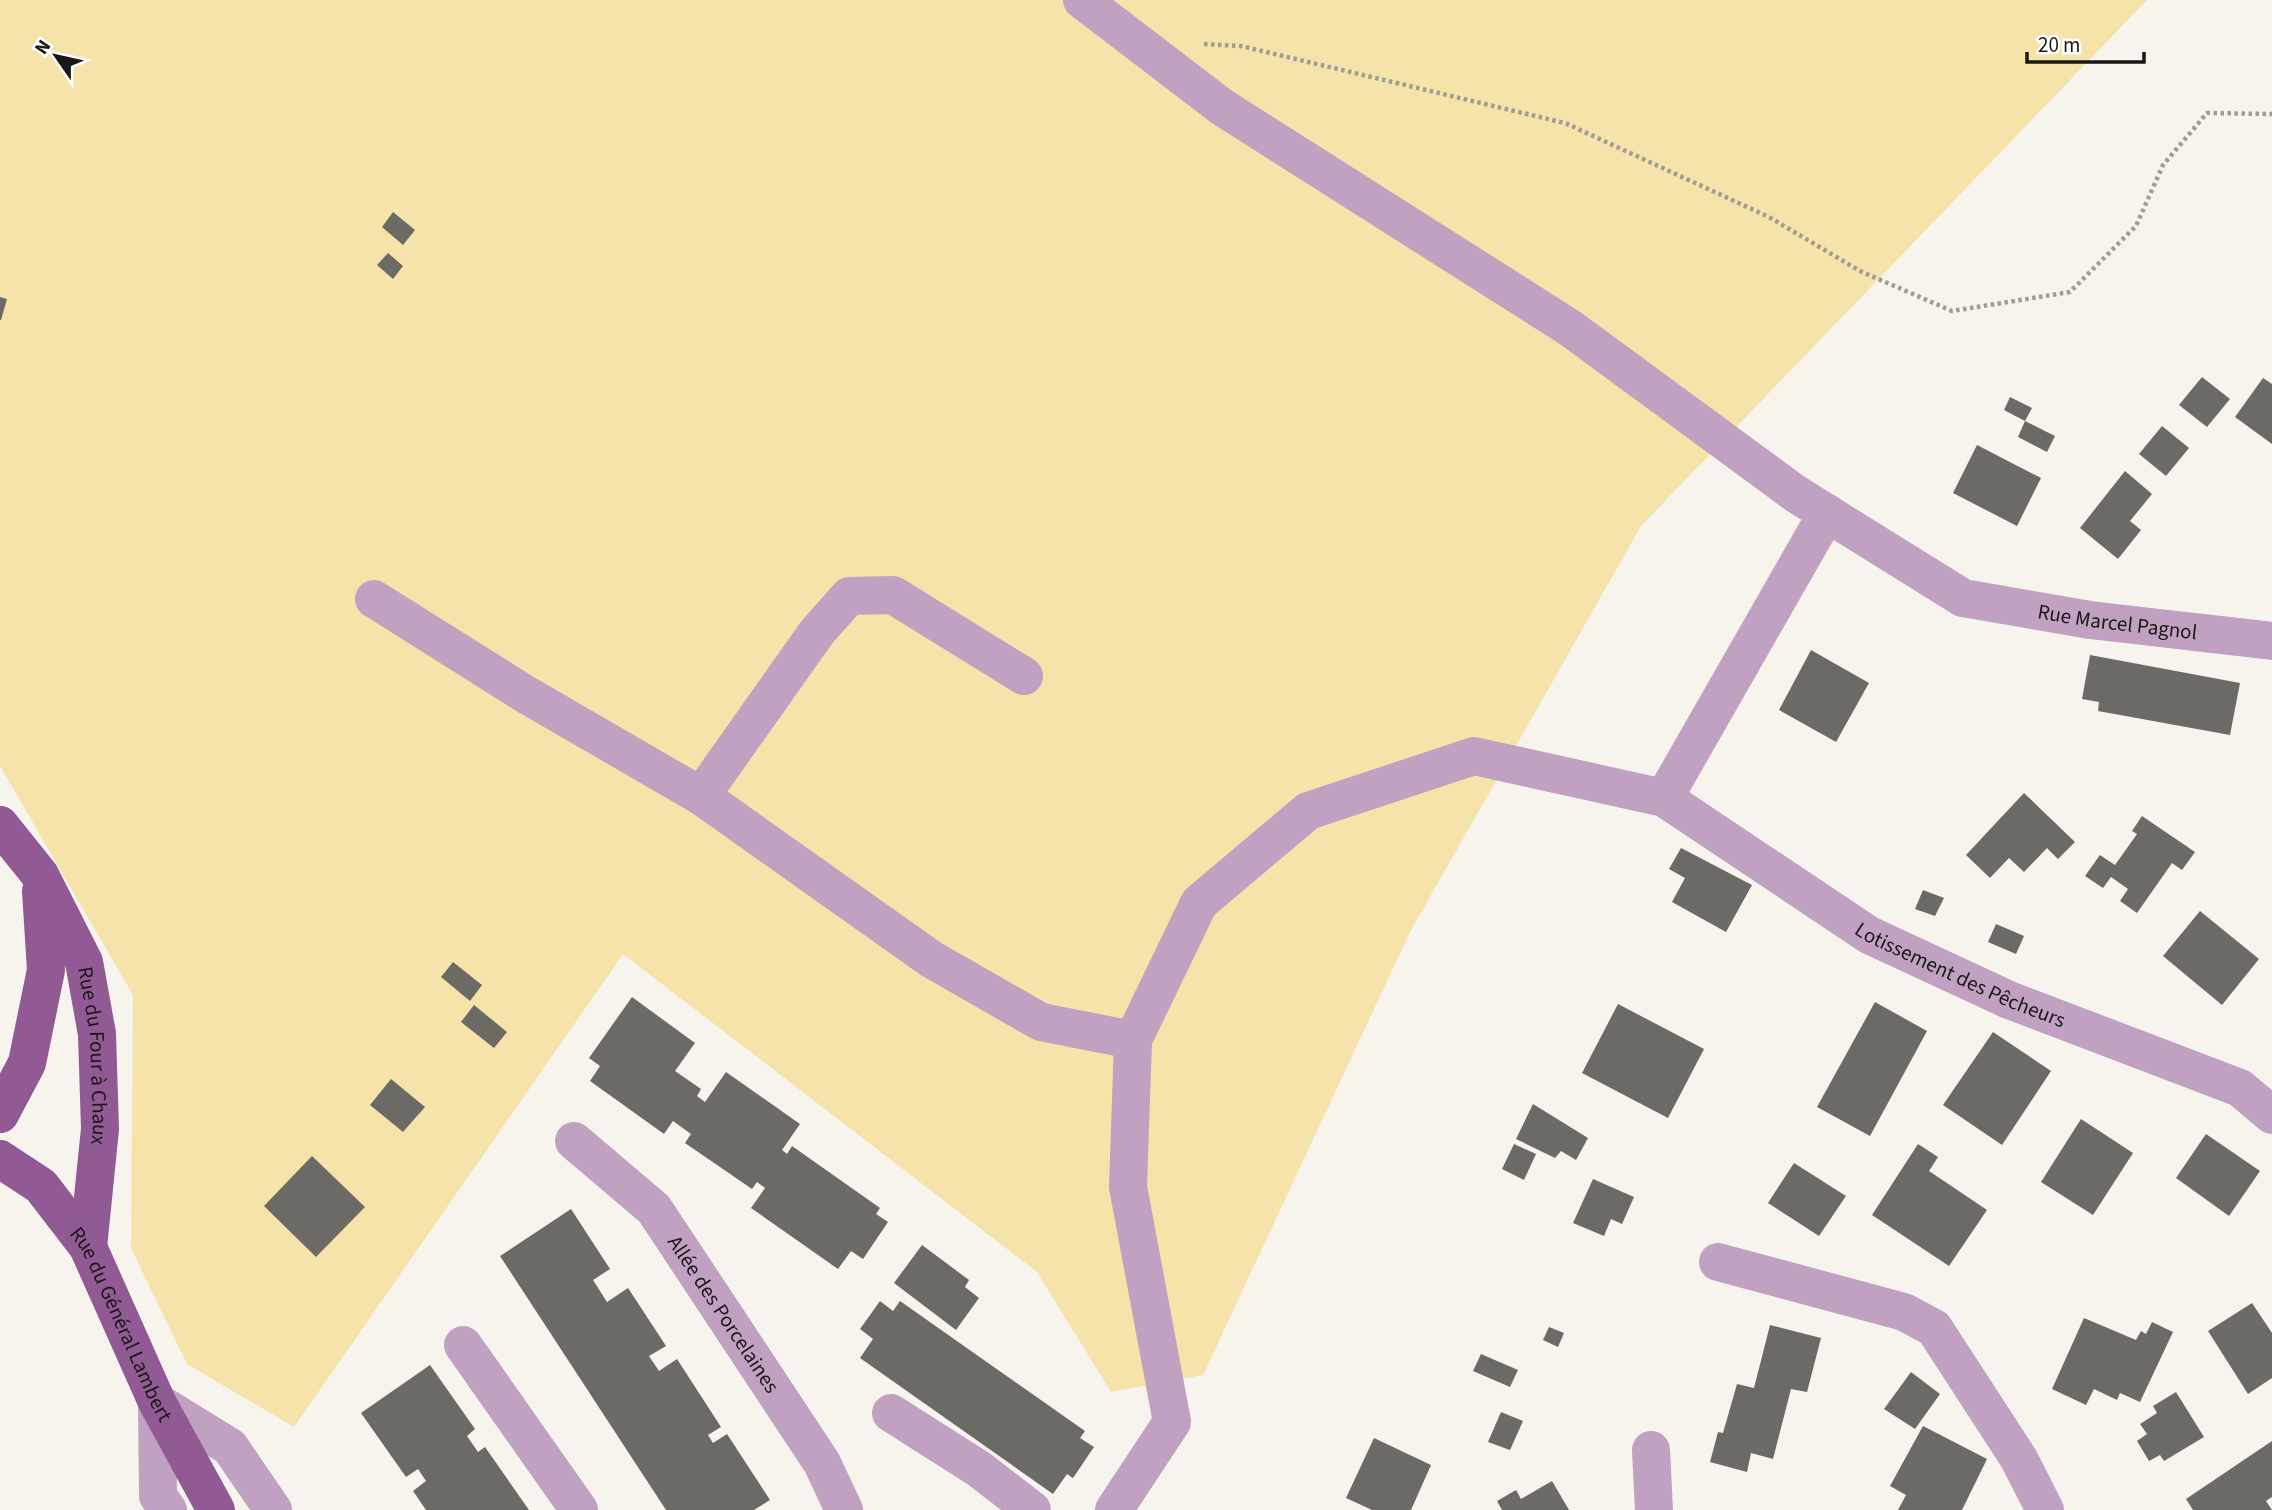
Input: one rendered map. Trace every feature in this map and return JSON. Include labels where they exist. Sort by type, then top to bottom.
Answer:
[{"type":"main road","name":"Rue du Four à Chaux","points":[[0,825],[40,875],[84,962],[97,1034],[100,1129],[88,1247]]},
{"type":"main road","name":"Rue du Four à Chaux","points":[[0,1114],[27,1063],[46,970],[40,875]]},
{"type":"main road","name":"Rue du Général Lambert","points":[[0,1159],[41,1186],[88,1247],[157,1402],[216,1510]]},
{"type":"street","points":[[1082,0],[1222,107],[1570,328],[1796,494],[1827,513],[1664,798],[1474,756],[1308,811],[1199,903],[1133,1040],[1128,1187],[1172,1422],[1115,1504],[1114,1510]]},
{"type":"street","name":"Rue Marcel Pagnol","points":[[1827,513],[1963,598],[2090,620],[2272,641]]},
{"type":"street","points":[[701,796],[817,632],[849,596],[893,595],[1024,676]]},
{"type":"street","points":[[374,599],[524,694],[701,796],[931,959],[1041,1021],[1133,1040]]},
{"type":"street","name":"Lotissement des Pêcheurs","points":[[1664,798],[1869,935],[2009,1000],[2240,1088],[2272,1115]]},
{"type":"street","name":"Allée des Porcelaines","points":[[574,1140],[654,1209],[822,1463],[844,1510]]},
{"type":"street","points":[[1718,1262],[1904,1311],[1934,1328],[2019,1459],[2045,1510]]},
{"type":"street","points":[[463,1345],[579,1510]]},
{"type":"street","points":[[157,1402],[158,1496],[167,1510]]},
{"type":"street","points":[[157,1402],[230,1447],[273,1510]]},
{"type":"street","points":[[891,1413],[979,1468],[1032,1510]]},
{"type":"street","points":[[1651,1450],[1654,1510]]},
{"type":"path","points":[[1201,44],[1241,46],[1565,123],[1769,217],[1860,271],[1952,311],[2070,292],[2136,226],[2163,166],[2207,113],[2272,114]]},
{"type":"shaded area","points":[[0,0],[2147,0],[1641,526],[1410,932],[1203,1375],[1111,1392],[1037,1272],[623,954],[294,1427],[187,1364],[131,1248],[133,995],[0,766]]},
{"type":"building","points":[[393,212],[415,230],[403,245],[382,227]]},
{"type":"building","points":[[388,253],[403,266],[393,279],[377,265]]},
{"type":"building","points":[[0,297],[7,299],[1,320],[0,320]]},
{"type":"building","points":[[2202,377],[2230,399],[2207,427],[2179,405]]},
{"type":"building","points":[[2263,378],[2272,384],[2272,444],[2235,417]]},
{"type":"building","points":[[2010,397],[2032,408],[2025,421],[2004,410]]},
{"type":"building","points":[[2025,421],[2055,436],[2047,452],[2018,437]]},
{"type":"building","points":[[2162,426],[2189,448],[2166,476],[2139,454]]},
{"type":"building","points":[[1977,445],[2041,478],[2017,526],[1953,493]]},
{"type":"building","points":[[2125,471],[2152,494],[2130,521],[2141,530],[2118,559],[2080,528]]},
{"type":"building","points":[[1811,650],[1869,683],[1836,742],[1779,710]]},
{"type":"building","points":[[2090,655],[2240,683],[2230,735],[2098,711],[2099,702],[2082,699]]},
{"type":"building","points":[[2024,793],[2075,842],[2058,859],[2047,848],[2024,872],[2009,858],[1990,878],[1966,855]]},
{"type":"building","points":[[2142,816],[2195,852],[2182,870],[2172,863],[2137,913],[2120,901],[2128,889],[2111,877],[2103,888],[2085,876],[2100,855],[2115,865],[2137,834],[2132,831]]},
{"type":"building","points":[[1681,848],[1752,885],[1726,932],[1672,902],[1685,878],[1669,869]]},
{"type":"building","points":[[1923,890],[1944,898],[1935,916],[1915,909]]},
{"type":"building","points":[[2200,911],[2259,959],[2222,1005],[2163,956]]},
{"type":"building","points":[[1996,924],[2024,936],[2016,954],[1988,942]]},
{"type":"building","points":[[453,962],[482,985],[470,1001],[441,977]]},
{"type":"building","points":[[632,997],[695,1043],[675,1071],[701,1089],[697,1096],[705,1102],[726,1072],[800,1124],[782,1150],[787,1154],[792,1146],[880,1208],[876,1214],[888,1222],[863,1259],[851,1251],[838,1269],[751,1208],[765,1188],[757,1182],[752,1189],[685,1143],[691,1134],[673,1121],[664,1134],[590,1081],[600,1066],[589,1058]]},
{"type":"building","points":[[1875,1002],[1927,1031],[1870,1136],[1817,1107]]},
{"type":"building","points":[[1618,1004],[1704,1049],[1668,1118],[1582,1073]]},
{"type":"building","points":[[474,1005],[507,1032],[494,1048],[461,1022]]},
{"type":"building","points":[[1993,1032],[2051,1071],[2002,1145],[1943,1105]]},
{"type":"building","points":[[391,1079],[425,1107],[403,1132],[370,1105]]},
{"type":"building","points":[[1533,1104],[1588,1138],[1576,1160],[1561,1151],[1555,1158],[1516,1139]]},
{"type":"building","points":[[2081,1119],[2133,1153],[2093,1215],[2041,1182]]},
{"type":"building","points":[[2206,1134],[2260,1171],[2229,1216],[2176,1178]]},
{"type":"building","points":[[1514,1144],[1536,1154],[1524,1180],[1502,1169]]},
{"type":"building","points":[[1918,1144],[1938,1157],[1929,1171],[1987,1210],[1949,1266],[1872,1215]]},
{"type":"building","points":[[312,1156],[365,1207],[316,1257],[264,1206]]},
{"type":"building","points":[[1794,1163],[1846,1196],[1819,1236],[1768,1203]]},
{"type":"building","points":[[1593,1179],[1634,1197],[1622,1224],[1611,1219],[1604,1236],[1573,1223]]},
{"type":"building","points":[[571,1209],[610,1269],[593,1280],[607,1302],[628,1288],[666,1346],[649,1356],[659,1371],[677,1359],[721,1427],[708,1435],[713,1443],[727,1434],[770,1500],[754,1510],[666,1510],[500,1256]]},
{"type":"building","points":[[922,1245],[969,1280],[965,1287],[979,1298],[956,1330],[894,1283]]},
{"type":"building","points":[[880,1301],[893,1311],[900,1301],[1085,1431],[1080,1438],[1094,1447],[1073,1478],[1067,1474],[1053,1494],[860,1358],[873,1339],[860,1329]]},
{"type":"building","points":[[2252,1303],[2272,1333],[2272,1378],[2248,1394],[2208,1331]]},
{"type":"building","points":[[2084,1318],[2136,1340],[2141,1331],[2146,1334],[2152,1322],[2173,1332],[2140,1402],[2120,1393],[2117,1400],[2094,1389],[2086,1405],[2052,1389]]},
{"type":"building","points":[[1770,1325],[1821,1338],[1807,1392],[1791,1389],[1773,1459],[1751,1453],[1747,1472],[1710,1462],[1718,1432],[1723,1433],[1737,1384],[1754,1388]]},
{"type":"building","points":[[1549,1327],[1564,1333],[1558,1347],[1543,1340]]},
{"type":"building","points":[[1481,1354],[1518,1370],[1510,1387],[1473,1371]]},
{"type":"building","points":[[430,1365],[475,1429],[467,1436],[478,1452],[485,1447],[529,1510],[426,1510],[413,1491],[426,1481],[418,1469],[406,1477],[361,1413]]},
{"type":"building","points":[[1911,1372],[1940,1394],[1915,1429],[1884,1409]]},
{"type":"building","points":[[2176,1392],[2204,1437],[2164,1461],[2160,1455],[2149,1461],[2137,1441],[2147,1434],[2140,1424],[2157,1413],[2153,1406]]},
{"type":"building","points":[[1501,1412],[1523,1421],[1510,1450],[1488,1442]]},
{"type":"building","points":[[1923,1426],[1987,1459],[1962,1510],[1898,1510],[1906,1495],[1890,1486]]},
{"type":"building","points":[[1374,1438],[1431,1465],[1411,1510],[1372,1510],[1346,1498]]},
{"type":"building","points":[[2272,1441],[2272,1497],[2266,1501],[2272,1510],[2193,1510],[2186,1499]]},
{"type":"building","points":[[1552,1481],[1569,1510],[1502,1510],[1497,1501],[1516,1490],[1521,1499]]}]
